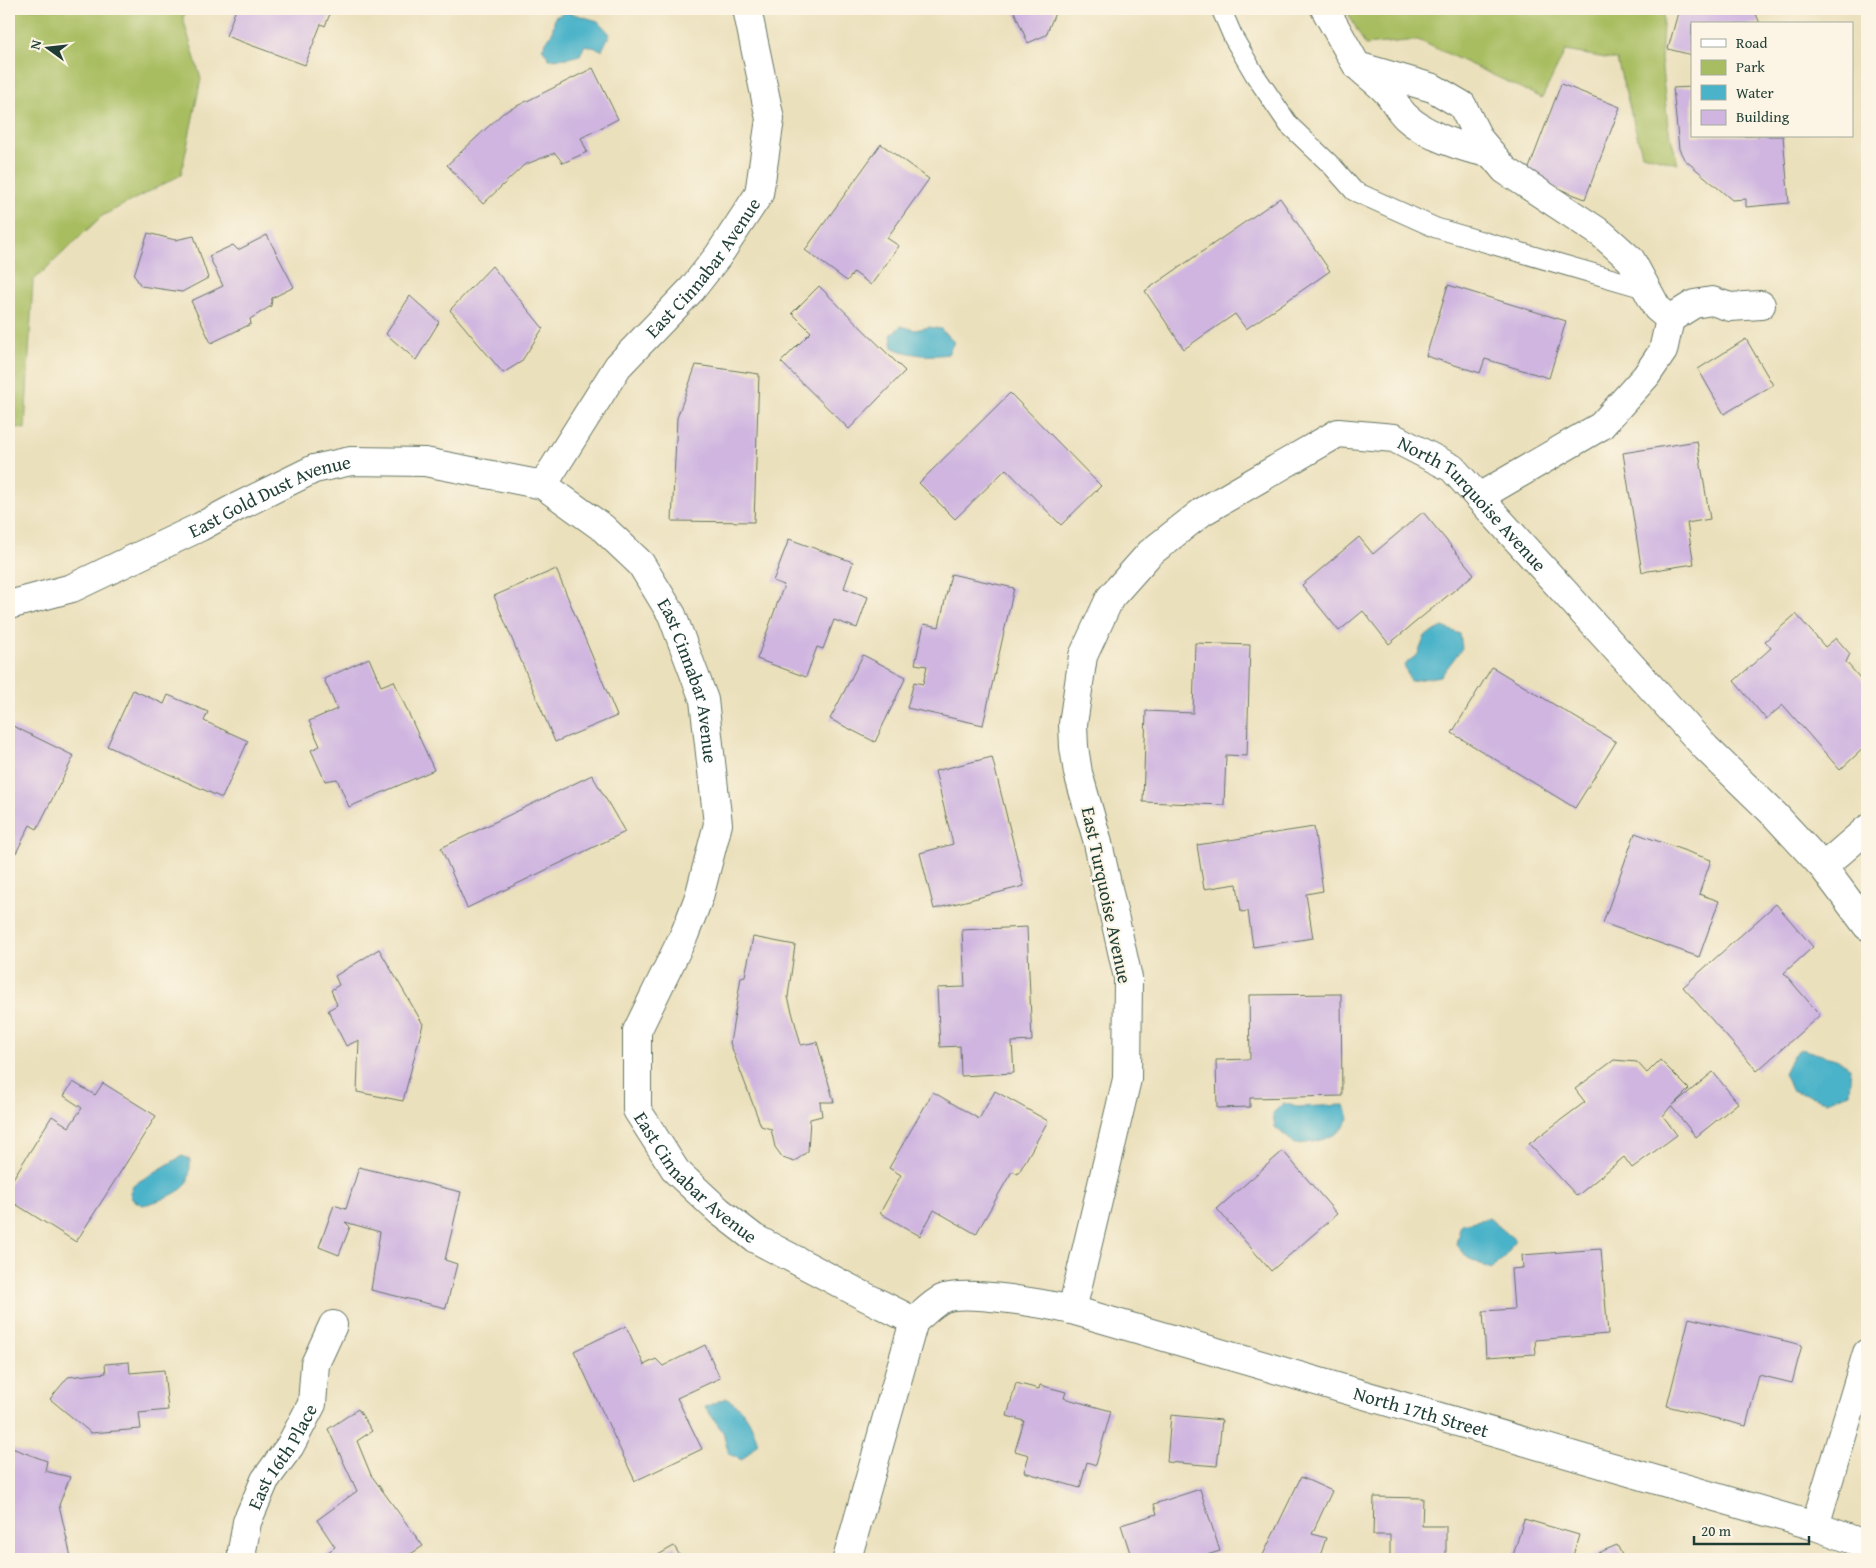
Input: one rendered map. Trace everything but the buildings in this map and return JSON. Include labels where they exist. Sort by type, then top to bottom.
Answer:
[{"type":"street","name":"East Cinnabar Avenue","points":[[747,9],[770,119],[758,194],[718,256],[692,289],[618,366],[543,485],[603,528],[642,564],[672,615],[704,700],[718,824],[699,897],[685,933],[637,1031],[637,1110],[676,1170],[719,1212],[754,1238],[914,1321]]},
{"type":"street","points":[[1325,9],[1357,66],[1386,91],[1406,118],[1456,145],[1477,152],[1491,153]]},
{"type":"street","points":[[1357,66],[1434,88],[1462,105],[1479,139],[1506,170],[1602,234],[1631,260],[1657,308],[1670,319]]},
{"type":"street","points":[[1479,497],[1602,426],[1646,376],[1663,351],[1670,319],[1694,304],[1712,301],[1730,307],[1761,305]]},
{"type":"street","name":"North Turquoise Avenue","points":[[1084,656],[1110,598],[1150,553],[1202,512],[1338,433],[1394,438],[1452,468],[1706,748],[1775,814],[1823,867],[1867,926]]},
{"type":"street","name":"East Gold Dust Avenue","points":[[9,605],[72,588],[200,527],[314,469],[351,461],[425,462],[543,485]]},
{"type":"street","name":"East Turquoise Avenue","points":[[1072,1310],[1127,1079],[1128,978],[1097,839],[1078,773],[1074,747],[1073,724],[1084,656]]},
{"type":"street","points":[[1823,867],[1867,829]]},
{"type":"street","name":"North 17th Street","points":[[914,1321],[942,1299],[969,1295],[1052,1305],[1815,1526],[1867,1545]]},
{"type":"street","points":[[847,1559],[914,1321]]},
{"type":"street","name":"East 16th Place","points":[[242,1559],[247,1522],[265,1480],[290,1446],[312,1404],[315,1364],[333,1324]]},
{"type":"street","points":[[1815,1526],[1867,1353]]},
{"type":"lane","points":[[1221,9],[1234,39],[1289,125],[1333,167],[1354,191],[1436,228],[1647,289]]},
{"type":"green space","points":[[9,9],[186,9],[183,18],[201,79],[181,175],[102,216],[33,281],[25,429],[9,426]]},
{"type":"green space","points":[[1346,9],[1664,9],[1661,59],[1668,126],[1678,164],[1642,154],[1617,60],[1565,51],[1542,98],[1418,40],[1365,45]]},
{"type":"water","points":[[567,12],[598,21],[610,34],[602,50],[585,45],[580,55],[549,59],[542,48],[552,33],[555,17]]},
{"type":"water","points":[[901,326],[915,330],[929,327],[941,329],[954,342],[948,354],[913,354],[893,348],[891,335]]},
{"type":"water","points":[[1443,627],[1460,634],[1462,648],[1441,676],[1410,681],[1404,665],[1418,654],[1425,636]]},
{"type":"water","points":[[1801,1049],[1836,1059],[1851,1067],[1849,1093],[1826,1101],[1791,1090],[1784,1073],[1793,1055]]},
{"type":"water","points":[[1284,1103],[1297,1107],[1345,1105],[1349,1118],[1345,1125],[1334,1135],[1319,1141],[1295,1144],[1275,1127],[1273,1113]]},
{"type":"water","points":[[182,1156],[190,1159],[190,1162],[188,1180],[182,1189],[165,1198],[142,1205],[132,1199],[130,1193],[133,1185]]},
{"type":"water","points":[[1489,1218],[1515,1240],[1506,1256],[1491,1269],[1468,1258],[1456,1244],[1461,1224]]},
{"type":"water","points":[[726,1398],[747,1417],[758,1443],[742,1460],[729,1454],[723,1432],[705,1407]]}]
